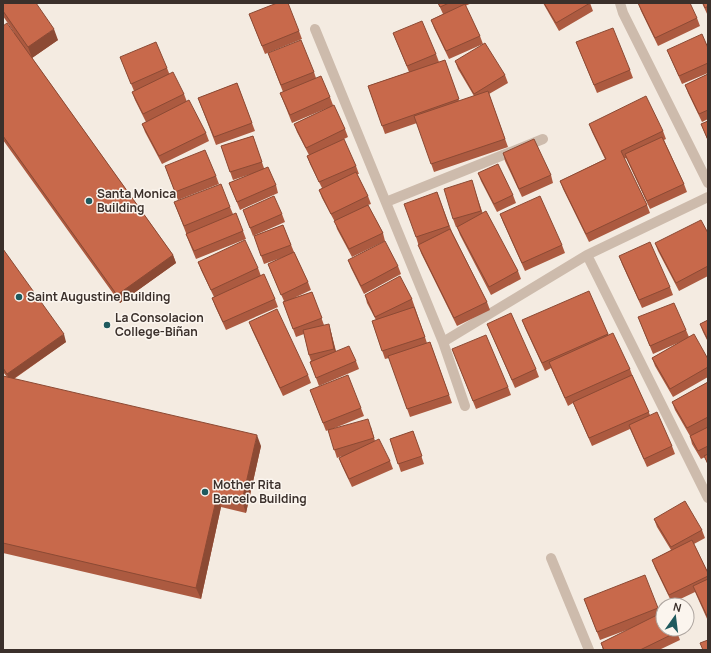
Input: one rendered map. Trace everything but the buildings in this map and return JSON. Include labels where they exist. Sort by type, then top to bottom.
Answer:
[{"type":"street","points":[[620,3],[623,13],[708,183]]},
{"type":"street","points":[[315,29],[443,342],[465,406]]},
{"type":"street","points":[[386,202],[543,139]]},
{"type":"street","points":[[443,342],[587,255],[708,197]]},
{"type":"street","points":[[587,255],[708,498]]},
{"type":"street","points":[[551,558],[589,650]]},
{"type":"place","name":"Santa Monica Building","points":[[89,201]]},
{"type":"place","name":"Saint Augustine Building","points":[[19,297]]},
{"type":"place","name":"La Consolacion College-Biñan","points":[[107,325]]},
{"type":"place","name":"Mother Rita Barcelo Building","points":[[205,492]]}]
